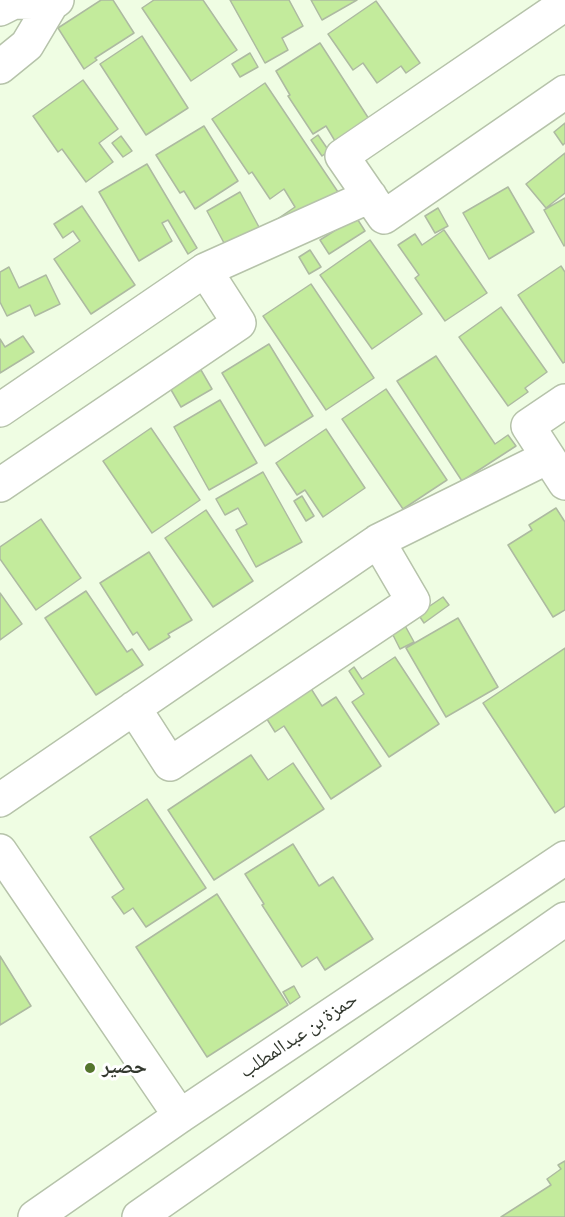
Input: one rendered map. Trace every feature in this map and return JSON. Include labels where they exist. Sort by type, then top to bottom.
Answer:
[{"type":"street","points":[[0,9],[14,2],[55,2]]},
{"type":"street","points":[[0,67],[27,45],[55,2]]},
{"type":"street","points":[[565,4],[342,156],[384,217],[565,92]]},
{"type":"street","points":[[0,410],[205,270],[370,196]]},
{"type":"street","points":[[0,485],[239,323],[205,270]]},
{"type":"street","points":[[0,800],[378,541],[557,470],[528,426],[565,401]]},
{"type":"street","points":[[134,708],[170,764],[412,602],[378,541]]},
{"type":"street","name":"حمزة بن عبدالمطلب","points":[[35,1217],[180,1116],[565,858]]},
{"type":"street","points":[[4,865],[180,1116]]},
{"type":"street","points":[[139,1217],[554,926],[530,881]]},
{"type":"building","points":[[101,0],[113,0],[134,33],[95,58],[97,60],[84,69],[58,28]]},
{"type":"building","points":[[154,0],[203,0],[237,50],[191,81],[142,8]]},
{"type":"building","points":[[230,0],[289,0],[303,26],[282,38],[288,50],[265,63]]},
{"type":"building","points":[[311,0],[357,0],[322,20]]},
{"type":"building","points":[[376,1],[420,63],[406,73],[401,66],[377,83],[363,63],[353,70],[328,34]]},
{"type":"building","points":[[142,36],[188,108],[146,135],[100,64]]},
{"type":"building","points":[[320,43],[369,119],[335,141],[326,126],[313,134],[288,96],[290,95],[276,71]]},
{"type":"building","points":[[250,53],[258,67],[240,77],[232,64]]},
{"type":"building","points":[[83,80],[118,129],[99,143],[113,162],[86,182],[62,149],[58,152],[33,116]]},
{"type":"building","points":[[265,83],[338,192],[304,215],[273,222],[295,207],[284,189],[270,199],[252,172],[249,174],[212,119]]},
{"type":"building","points":[[565,123],[565,143],[563,145],[554,132]]},
{"type":"building","points":[[204,126],[238,181],[195,209],[184,191],[180,193],[156,155]]},
{"type":"building","points":[[318,135],[329,151],[322,156],[311,140]]},
{"type":"building","points":[[121,136],[132,151],[123,157],[112,143]]},
{"type":"building","points":[[565,153],[565,193],[546,208],[526,184]]},
{"type":"building","points":[[147,164],[197,248],[188,254],[168,220],[162,223],[172,241],[139,261],[99,192]]},
{"type":"building","points":[[508,187],[534,232],[489,259],[463,213]]},
{"type":"building","points":[[240,192],[266,240],[232,258],[207,211]]},
{"type":"building","points":[[565,198],[565,245],[564,246],[544,210]]},
{"type":"building","points":[[82,206],[135,285],[91,314],[54,259],[80,241],[73,231],[63,238],[54,224]]},
{"type":"building","points":[[438,208],[448,226],[435,233],[425,216]]},
{"type":"building","points":[[356,217],[365,231],[329,254],[320,240]]},
{"type":"building","points":[[444,230],[487,293],[445,321],[415,278],[419,275],[398,245],[415,234],[422,245]]},
{"type":"building","points":[[370,240],[422,314],[372,349],[320,275]]},
{"type":"building","points":[[310,250],[321,267],[309,274],[299,257]]},
{"type":"building","points":[[561,266],[565,272],[565,362],[563,363],[518,295]]},
{"type":"building","points":[[9,267],[19,288],[46,275],[60,304],[35,316],[30,305],[7,316],[0,302],[0,272]]},
{"type":"building","points":[[311,284],[374,378],[326,410],[263,316]]},
{"type":"building","points":[[501,307],[547,372],[525,388],[528,392],[508,406],[459,337]]},
{"type":"building","points":[[23,336],[34,352],[0,373],[0,339],[5,347]]},
{"type":"building","points":[[269,344],[313,416],[265,446],[222,373]]},
{"type":"building","points":[[436,356],[495,444],[508,435],[516,446],[462,481],[397,381]]},
{"type":"building","points":[[201,370],[212,389],[181,407],[170,388]]},
{"type":"building","points":[[386,389],[447,480],[403,509],[342,419]]},
{"type":"building","points":[[220,400],[257,463],[209,490],[174,427]]},
{"type":"building","points":[[151,428],[200,500],[152,533],[103,461]]},
{"type":"building","points":[[326,429],[365,488],[323,517],[305,490],[297,495],[276,463]]},
{"type":"building","points":[[263,472],[302,542],[256,567],[236,530],[247,524],[238,508],[225,515],[216,499]]},
{"type":"building","points":[[302,496],[314,516],[306,521],[294,501]]},
{"type":"building","points":[[556,508],[565,522],[565,610],[553,617],[508,545],[532,530],[529,525]]},
{"type":"building","points":[[206,510],[253,581],[213,607],[165,538]]},
{"type":"building","points":[[41,519],[81,578],[36,610],[0,559],[0,547]]},
{"type":"building","points":[[149,552],[192,620],[168,634],[170,637],[149,650],[137,632],[133,635],[100,583]]},
{"type":"building","points":[[86,591],[127,652],[132,649],[143,665],[96,695],[45,618]]},
{"type":"building","points":[[0,593],[22,624],[0,640]]},
{"type":"building","points":[[443,597],[449,605],[424,623],[418,614]]},
{"type":"building","points":[[458,618],[498,687],[446,717],[406,648]]},
{"type":"building","points":[[403,622],[414,642],[400,649],[390,629]]},
{"type":"building","points":[[565,648],[565,806],[555,813],[483,703]]},
{"type":"building","points":[[395,657],[439,724],[389,757],[352,702],[364,694],[349,671],[354,667],[362,679]]},
{"type":"building","points":[[310,687],[322,706],[336,697],[381,766],[331,799],[284,726],[275,732],[265,716]]},
{"type":"building","points":[[251,755],[268,780],[293,763],[324,809],[214,880],[168,810]]},
{"type":"building","points":[[147,799],[206,888],[146,927],[133,908],[124,914],[112,897],[124,889],[90,837]]},
{"type":"building","points":[[293,844],[319,886],[333,877],[373,939],[325,970],[317,957],[302,967],[245,874]]},
{"type":"building","points":[[217,894],[288,1005],[207,1057],[136,947]]},
{"type":"building","points":[[0,956],[31,1006],[0,1025]]},
{"type":"building","points":[[294,986],[300,997],[290,1004],[283,992]]},
{"type":"building","points":[[565,1161],[565,1217],[501,1217],[551,1185],[547,1179],[561,1169],[558,1165]]},
{"type":"place","name":"حصير","points":[[90,1068]]}]
